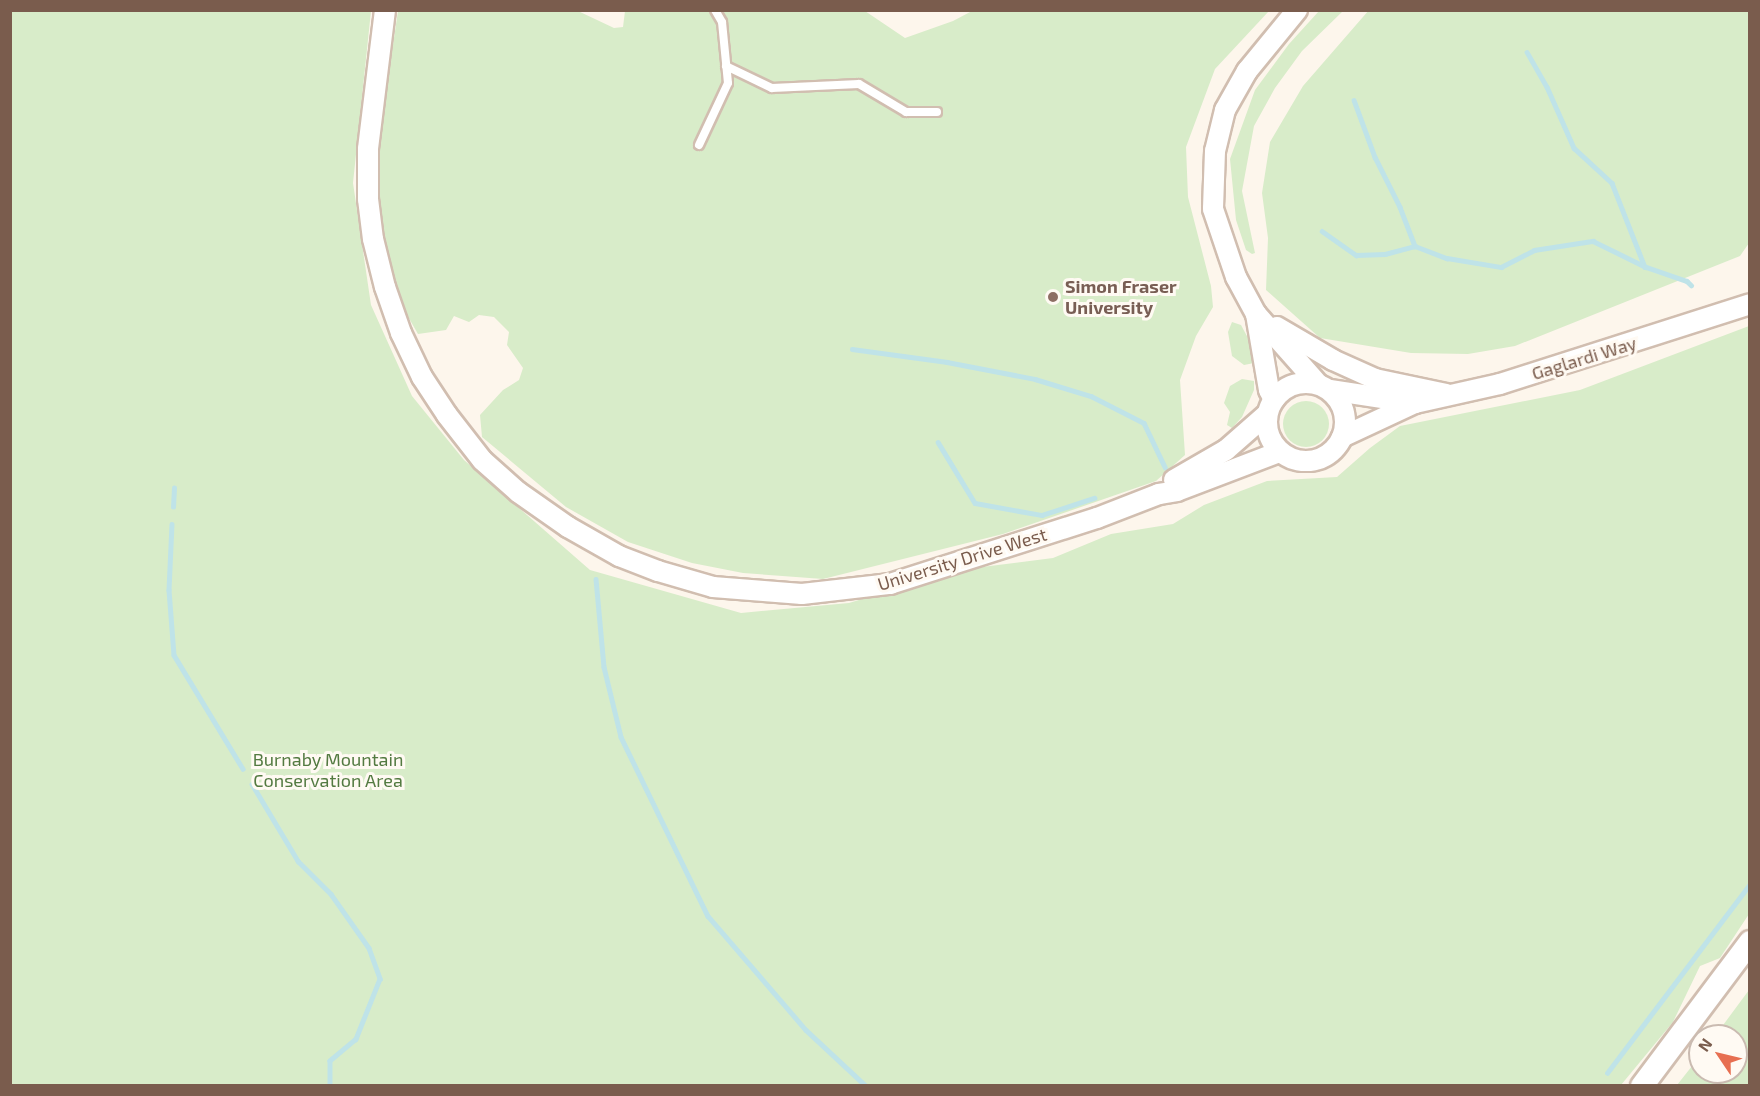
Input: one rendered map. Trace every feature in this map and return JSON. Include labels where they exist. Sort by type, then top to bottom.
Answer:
[{"type":"main road","points":[[1642,1086],[1749,942]]},
{"type":"street","name":"University Drive West","points":[[385,10],[368,149],[368,199],[380,267],[398,324],[422,377],[447,415],[482,460],[518,492],[568,527],[619,556],[658,571],[713,586],[811,593],[890,584],[1097,518],[1159,494],[1177,491],[1279,452]]},
{"type":"street","points":[[1256,314],[1269,390],[1268,435],[1279,452],[1302,462],[1314,461],[1336,448],[1346,424],[1345,411],[1339,399],[1324,387],[1256,314],[1236,277],[1213,209],[1218,130],[1235,90],[1247,71],[1297,10]]},
{"type":"street","name":"Gaglardi Way","points":[[1342,437],[1415,402],[1452,395],[1592,356],[1749,304]]},
{"type":"street","points":[[1256,314],[1334,360],[1375,379],[1452,395]]},
{"type":"street","points":[[1270,408],[1294,385],[1324,387]]},
{"type":"street","name":"Gaglardi Way","points":[[1324,387],[1415,402]]},
{"type":"street","name":"University Drive West","points":[[1159,494],[1173,480],[1226,450],[1270,408]]},
{"type":"lane","points":[[699,145],[728,83],[722,22],[715,10]]},
{"type":"lane","points":[[726,66],[772,88],[859,84],[906,112],[937,111]]},
{"type":"green space","points":[[1369,10],[1749,11],[1749,243],[1740,256],[1515,346],[1468,354],[1411,353],[1320,338],[1266,290],[1268,238],[1262,193],[1270,142],[1303,86]]},
{"type":"green space","name":"Burnaby Mountain Conservation Area","points":[[11,11],[371,11],[353,183],[371,305],[412,396],[464,460],[590,570],[741,613],[849,603],[958,570],[1053,558],[1111,534],[1173,524],[1204,505],[1267,481],[1337,477],[1400,426],[1580,390],[1749,326],[1749,914],[1720,958],[1700,966],[1673,1022],[1621,1085],[11,1085]]},
{"type":"green space","name":"Simon Fraser University","points":[[398,11],[578,11],[614,28],[623,27],[625,11],[865,11],[905,38],[953,21],[972,11],[1269,11],[1215,69],[1186,147],[1188,197],[1211,286],[1213,307],[1196,336],[1180,380],[1185,455],[1156,481],[1003,534],[823,579],[743,573],[692,563],[628,542],[566,507],[482,437],[480,415],[503,390],[519,380],[523,368],[507,345],[509,332],[494,317],[479,315],[469,322],[454,316],[446,330],[418,334],[395,294],[380,221],[379,138]]},
{"type":"green space","points":[[1319,11],[1343,11],[1302,51],[1275,88],[1254,126],[1242,191],[1255,253],[1252,254],[1246,250],[1236,220],[1230,159],[1255,90],[1289,44]]},
{"type":"green space","points":[[1232,322],[1241,325],[1248,338],[1254,363],[1244,365],[1232,356],[1228,332]]},
{"type":"green space","points":[[1242,379],[1254,381],[1254,390],[1242,417],[1232,428],[1227,425],[1230,412],[1224,403],[1230,386]]},
{"type":"green space","points":[[1306,401],[1322,408],[1329,424],[1322,440],[1306,447],[1290,440],[1283,424],[1290,408]]},
{"type":"green space","points":[[1749,990],[1749,1085],[1677,1085],[1688,1071],[1688,1084],[1748,1084],[1748,1024],[1724,1024]]},
{"type":"waterway","points":[[1527,52],[1547,87],[1574,148],[1612,183],[1645,267]]},
{"type":"waterway","points":[[1354,100],[1375,157],[1400,207],[1415,246]]},
{"type":"waterway","points":[[1322,231],[1356,255],[1385,254],[1415,246],[1447,258],[1501,267],[1534,250],[1593,241],[1646,267],[1687,281],[1691,285]]},
{"type":"waterway","points":[[852,349],[947,362],[1035,379],[1091,396],[1144,423],[1165,467]]},
{"type":"waterway","points":[[938,442],[975,503],[1042,515],[1094,498]]},
{"type":"waterway","points":[[173,507],[174,488]]},
{"type":"waterway","points":[[172,524],[169,590],[174,655],[243,769]]},
{"type":"waterway","points":[[596,579],[604,667],[621,737],[708,916],[806,1030],[866,1086]]},
{"type":"waterway","points":[[252,784],[298,861],[331,894],[369,948],[380,979],[356,1039],[330,1061],[330,1086]]},
{"type":"waterway","points":[[1607,1073],[1750,884]]},
{"type":"place","name":"Simon Fraser University","points":[[1053,297]]}]
